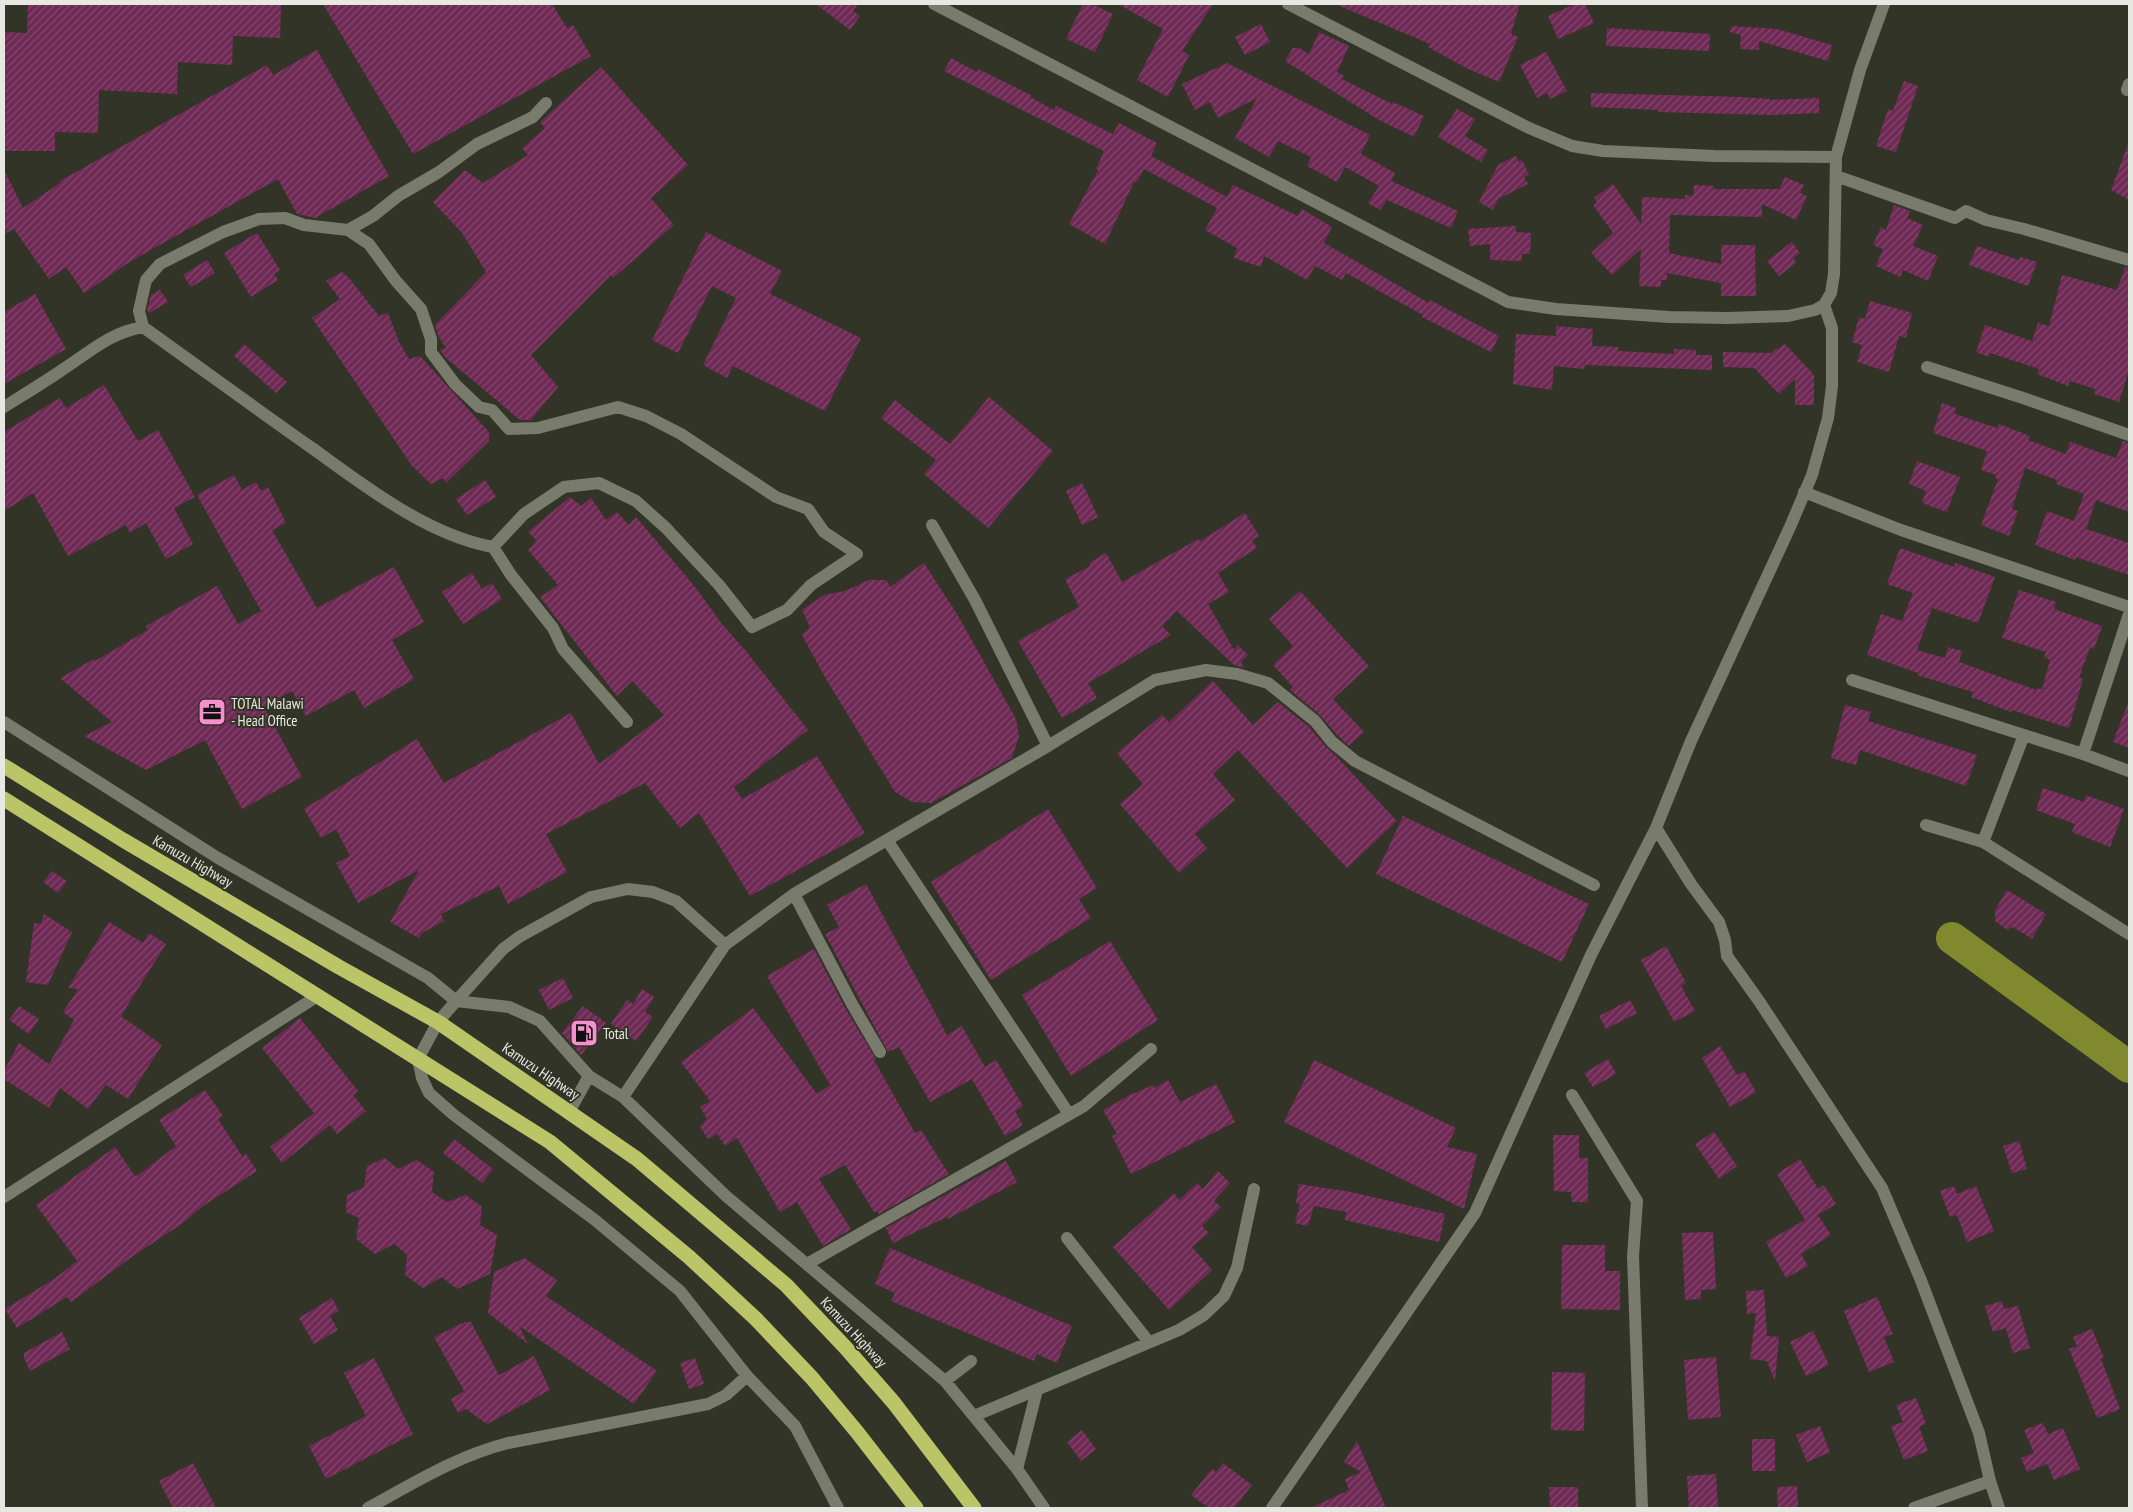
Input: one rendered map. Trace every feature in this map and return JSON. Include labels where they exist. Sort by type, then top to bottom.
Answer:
[{"type":"highway","name":"Kamuzu Highway","points":[[4,766],[123,840],[339,967],[438,1022],[637,1159],[786,1285],[845,1346],[894,1403],[974,1508]]},
{"type":"highway","points":[[4,799],[316,997],[550,1142],[689,1257],[756,1319],[812,1378],[916,1508]]},
{"type":"street","points":[[934,4],[1508,302],[1556,309],[1669,317],[1727,318],[1788,316],[1816,310],[1824,305],[1830,293],[1834,274],[1836,157],[1860,70],[1884,4]]},
{"type":"street","points":[[1288,4],[1529,128],[1572,146],[1603,151],[1714,156],[1836,157]]},
{"type":"street","points":[[348,230],[373,216],[398,196],[439,172],[477,144],[533,117],[546,103]]},
{"type":"street","points":[[1836,176],[1955,218],[1966,211],[1986,220],[2129,260]]},
{"type":"street","points":[[493,547],[524,514],[564,487],[600,483],[636,502],[666,528],[719,585],[752,627],[787,610],[811,585],[857,554],[824,532],[808,509],[776,497],[681,434],[646,416],[618,407],[538,428],[509,429],[492,410],[479,407],[455,384],[431,352],[431,339],[421,310],[396,281],[369,244],[348,230],[304,225],[285,218],[259,219],[223,232],[160,264],[146,280],[138,310],[142,327],[362,484],[433,528],[470,543],[493,547],[515,581],[553,628],[563,649],[626,722]]},
{"type":"street","points":[[1272,1508],[1475,1213],[1591,955],[1656,828],[1691,741],[1812,475],[1831,402],[1833,366],[1832,328],[1824,305]]},
{"type":"street","points":[[4,407],[110,337],[125,330],[142,327]]},
{"type":"street","points":[[1927,367],[2129,435]]},
{"type":"street","points":[[1804,492],[1901,530],[2129,607]]},
{"type":"street","points":[[932,525],[976,600],[1048,746]]},
{"type":"street","points":[[2083,754],[2129,614]]},
{"type":"street","points":[[624,1097],[724,945],[794,894],[1048,746],[1155,680],[1206,670],[1237,674],[1268,682],[1315,721],[1332,742],[1354,761],[1594,885]]},
{"type":"street","points":[[1852,680],[2083,754],[2129,771]]},
{"type":"street","points":[[4,722],[218,858],[428,978],[456,1001],[509,1007],[524,1012],[549,1029],[590,1076],[624,1097],[726,1196],[945,1381],[1017,1469],[1044,1508]]},
{"type":"street","points":[[1983,842],[2024,735]]},
{"type":"street","points":[[1926,825],[1983,842],[2129,934]]},
{"type":"street","points":[[1656,828],[1691,884],[1719,922],[1725,940],[1727,956],[1759,1001],[1882,1188],[1920,1278],[1979,1433],[1990,1481],[1999,1508]]},
{"type":"street","points":[[888,840],[1069,1114]]},
{"type":"street","points":[[724,945],[676,901],[653,892],[628,889],[591,897],[519,937],[503,949],[438,1022],[418,1059],[422,1078],[429,1093],[454,1115],[595,1220],[680,1291],[747,1376],[796,1426],[838,1508]]},
{"type":"street","points":[[794,894],[852,1004],[880,1052]]},
{"type":"street","points":[[4,1197],[316,997]]},
{"type":"street","points":[[807,1264],[1084,1106],[1151,1049]]},
{"type":"street","points":[[570,1112],[590,1076]]},
{"type":"street","points":[[1572,1095],[1637,1202],[1633,1256],[1642,1508]]},
{"type":"street","points":[[974,1416],[1148,1341],[1179,1330],[1204,1315],[1224,1296],[1237,1268],[1254,1189]]},
{"type":"street","points":[[1067,1238],[1148,1341]]},
{"type":"street","points":[[945,1381],[971,1361]]},
{"type":"street","points":[[368,1508],[454,1461],[481,1450],[712,1402],[726,1395],[747,1376]]},
{"type":"street","points":[[1017,1469],[1037,1390]]},
{"type":"street","points":[[1914,1508],[1990,1481]]},
{"type":"building","points":[[28,4],[281,4],[280,38],[233,36],[232,65],[178,62],[177,94],[99,90],[98,133],[55,132],[55,151],[4,151],[4,32],[27,33]]},
{"type":"building","points":[[323,4],[552,4],[567,28],[573,25],[591,56],[413,154]]},
{"type":"building","points":[[816,4],[858,4],[853,11],[860,16],[850,30]]},
{"type":"building","points":[[1083,4],[1092,4],[1113,14],[1095,52],[1066,39]]},
{"type":"building","points":[[1118,4],[1213,4],[1182,51],[1189,55],[1168,97],[1137,80],[1163,29]]},
{"type":"building","points":[[1335,4],[1520,4],[1511,34],[1518,37],[1499,82],[1468,69],[1428,47],[1430,44]]},
{"type":"building","points":[[1575,4],[1585,4],[1594,23],[1558,39],[1548,16]]},
{"type":"building","points":[[1261,24],[1270,42],[1245,55],[1235,37]]},
{"type":"building","points":[[1731,26],[1777,29],[1832,45],[1828,61],[1759,41],[1759,50],[1740,49],[1741,35],[1730,32]]},
{"type":"building","points":[[1607,28],[1710,34],[1709,51],[1606,46]]},
{"type":"building","points":[[1319,32],[1349,46],[1337,72],[1344,76],[1342,79],[1392,104],[1393,102],[1424,116],[1414,137],[1379,120],[1285,61],[1293,48],[1299,48],[1309,54]]},
{"type":"building","points":[[317,50],[389,176],[315,218],[297,214],[278,179],[131,261],[84,293],[66,267],[49,279],[14,229],[4,234],[4,170],[23,208],[60,183],[60,181],[267,65],[273,75]]},
{"type":"building","points":[[1546,52],[1567,91],[1550,99],[1547,93],[1537,98],[1520,65]]},
{"type":"building","points":[[951,58],[977,72],[978,69],[1031,95],[1030,97],[1054,110],[1056,106],[1113,134],[1119,123],[1157,143],[1151,156],[1227,197],[1233,185],[1298,216],[1302,209],[1332,227],[1324,243],[1429,303],[1430,300],[1499,336],[1491,352],[1422,317],[1423,315],[1346,273],[1342,280],[1315,266],[1307,280],[1264,256],[1261,267],[1234,258],[1237,248],[1205,230],[1217,208],[1144,169],[1136,183],[1134,182],[1105,244],[1069,224],[1098,170],[1096,169],[1104,151],[944,71]]},
{"type":"building","points":[[1227,63],[1370,135],[1361,154],[1395,173],[1391,181],[1458,211],[1451,228],[1387,200],[1380,210],[1368,203],[1379,186],[1345,167],[1337,182],[1307,166],[1311,157],[1278,141],[1269,157],[1235,138],[1257,98],[1218,118],[1210,102],[1195,110],[1182,84]]},
{"type":"building","points":[[601,67],[688,165],[651,198],[674,225],[613,278],[611,275],[531,355],[558,387],[531,420],[520,420],[446,358],[440,350],[446,348],[439,337],[435,325],[486,272],[462,233],[433,202],[465,170],[483,183],[528,155],[522,148],[545,128],[540,122]]},
{"type":"building","points":[[1904,81],[1918,86],[1896,152],[1876,146],[1888,109],[1893,111]]},
{"type":"building","points":[[1591,93],[1741,97],[1770,100],[1819,98],[1819,113],[1772,115],[1658,112],[1659,110],[1591,107]]},
{"type":"building","points":[[1457,109],[1475,119],[1465,136],[1488,150],[1481,162],[1438,137]]},
{"type":"building","points":[[2129,144],[2129,200],[2111,190]]},
{"type":"building","points":[[1516,156],[1519,162],[1522,160],[1529,174],[1524,177],[1528,184],[1498,199],[1493,210],[1479,202],[1498,165]]},
{"type":"building","points":[[1785,177],[1804,185],[1800,193],[1807,196],[1796,220],[1762,204],[1762,217],[1670,215],[1669,253],[1721,264],[1721,245],[1755,245],[1756,296],[1721,296],[1721,283],[1667,273],[1667,280],[1661,280],[1661,287],[1639,286],[1641,249],[1612,275],[1591,253],[1613,233],[1593,205],[1597,203],[1594,198],[1613,184],[1641,224],[1642,197],[1685,199],[1685,195],[1693,196],[1694,185],[1714,186],[1714,189],[1779,189]]},
{"type":"building","points":[[1894,205],[1910,211],[1907,218],[1923,225],[1913,246],[1938,256],[1928,281],[1903,270],[1900,277],[1876,266],[1883,249],[1873,245],[1881,227],[1886,230]]},
{"type":"building","points":[[1516,226],[1516,232],[1531,233],[1530,254],[1522,254],[1522,261],[1490,260],[1490,244],[1470,246],[1468,229]]},
{"type":"building","points":[[706,232],[782,271],[770,294],[861,338],[825,411],[733,366],[727,378],[703,365],[736,298],[712,286],[678,353],[652,340]]},
{"type":"building","points":[[257,233],[280,270],[274,274],[278,280],[251,297],[224,253]]},
{"type":"building","points":[[1792,242],[1800,253],[1793,258],[1796,263],[1779,276],[1767,261]]},
{"type":"building","points":[[1977,246],[2019,260],[2020,257],[2037,262],[2028,286],[1969,265]]},
{"type":"building","points":[[207,260],[215,273],[191,287],[183,275]]},
{"type":"building","points":[[2125,267],[2129,268],[2129,370],[2119,402],[2094,394],[2095,389],[2070,381],[2068,386],[2037,374],[2039,369],[1990,353],[1989,357],[1976,352],[1985,325],[2032,341],[2038,323],[2049,326],[2062,275],[2117,290]]},
{"type":"building","points":[[342,272],[379,316],[388,313],[399,342],[409,359],[420,356],[489,432],[489,441],[446,483],[443,478],[431,484],[412,466],[312,318],[340,299],[326,281]]},
{"type":"building","points":[[160,290],[168,302],[149,313],[147,310],[151,295]]},
{"type":"building","points":[[35,294],[66,349],[4,384],[4,312]]},
{"type":"building","points":[[1870,301],[1912,313],[1906,338],[1899,336],[1889,372],[1857,362],[1862,345],[1852,342],[1859,317],[1865,319]]},
{"type":"building","points":[[1556,326],[1593,329],[1592,346],[1618,347],[1618,351],[1674,354],[1674,349],[1696,350],[1696,355],[1712,355],[1712,370],[1585,365],[1584,369],[1554,366],[1552,390],[1513,384],[1516,334],[1556,336]]},
{"type":"building","points":[[244,344],[287,382],[276,393],[234,356]]},
{"type":"building","points":[[1785,344],[1814,375],[1814,405],[1795,405],[1795,379],[1779,394],[1754,368],[1723,367],[1723,352],[1771,353],[1776,348],[1777,350]]},
{"type":"building","points":[[104,385],[138,441],[158,430],[195,497],[174,508],[193,544],[166,559],[146,523],[130,533],[126,525],[68,556],[33,493],[4,511],[4,432],[60,398],[66,408]]},
{"type":"building","points":[[989,397],[1053,451],[988,528],[924,474],[936,460],[881,418],[895,400],[950,444]]},
{"type":"building","points":[[1942,403],[1956,408],[1955,414],[1997,428],[1999,424],[2030,436],[2028,440],[2066,454],[2070,442],[2116,458],[2123,441],[2129,443],[2129,512],[2096,500],[2086,529],[2129,543],[2129,575],[2076,557],[2075,560],[2035,545],[2047,511],[2074,521],[2084,494],[2056,484],[2057,480],[2025,468],[2012,509],[2018,511],[2009,536],[1981,525],[1998,479],[1995,478],[1996,475],[1981,470],[1987,451],[1933,433]]},
{"type":"building","points":[[1917,461],[1960,477],[1947,512],[1922,503],[1926,491],[1909,484]]},
{"type":"building","points":[[234,475],[242,490],[256,482],[261,491],[268,487],[286,523],[272,530],[317,608],[394,567],[424,622],[392,640],[414,679],[364,708],[354,690],[306,716],[292,691],[264,707],[302,777],[242,809],[205,740],[146,770],[84,736],[112,722],[60,678],[94,659],[95,661],[148,630],[146,626],[217,586],[238,624],[261,611],[197,495]]},
{"type":"building","points":[[485,480],[496,497],[467,515],[456,499]]},
{"type":"building","points":[[1082,483],[1098,517],[1082,525],[1066,491]]},
{"type":"building","points":[[570,497],[581,506],[591,498],[606,520],[617,512],[629,525],[636,517],[696,588],[722,624],[808,730],[734,787],[742,799],[817,756],[865,833],[750,896],[699,813],[680,828],[645,783],[546,834],[567,872],[508,904],[499,886],[441,914],[444,921],[422,933],[419,938],[390,922],[419,870],[358,903],[336,863],[350,856],[336,829],[321,838],[304,809],[417,739],[444,783],[571,713],[599,764],[664,715],[632,681],[617,696],[540,597],[558,585],[528,550],[537,541],[528,532]]},
{"type":"building","points":[[1245,513],[1259,536],[1252,540],[1257,548],[1218,573],[1229,592],[1208,604],[1234,650],[1238,645],[1248,655],[1241,662],[1244,668],[1234,665],[1177,611],[1162,626],[1171,635],[1088,683],[1097,698],[1062,718],[1018,641],[1079,607],[1065,579],[1090,566],[1089,563],[1106,553],[1122,582],[1198,539],[1200,541]]},
{"type":"building","points":[[1900,548],[1954,567],[1955,563],[1995,577],[1978,623],[1932,608],[1917,650],[1945,658],[1948,647],[1962,651],[1959,662],[2036,690],[2037,688],[2042,689],[2050,660],[2044,657],[2046,652],[2002,638],[2019,590],[2056,602],[2054,609],[2102,626],[2094,649],[2090,647],[2079,678],[2083,679],[2069,728],[2012,710],[2011,712],[1971,697],[1973,692],[1917,675],[1918,673],[1867,655],[1881,614],[1902,621],[1913,593],[1887,584]]},
{"type":"building","points":[[924,563],[957,614],[1016,719],[1019,736],[1012,758],[931,803],[912,802],[895,792],[826,679],[802,635],[810,627],[802,610],[824,595],[845,591],[869,580],[886,580],[890,587]]},
{"type":"building","points":[[472,573],[482,589],[492,583],[502,599],[463,624],[442,592]]},
{"type":"building","points":[[1300,591],[1369,666],[1333,699],[1364,732],[1349,746],[1320,715],[1290,690],[1293,687],[1273,665],[1293,646],[1269,619]]},
{"type":"building","points":[[1213,681],[1253,725],[1278,702],[1309,727],[1397,821],[1347,868],[1238,750],[1213,774],[1235,800],[1195,834],[1207,848],[1179,873],[1120,804],[1143,784],[1117,753],[1162,715],[1169,722]]},
{"type":"building","points":[[2129,703],[2129,748],[2113,742]]},
{"type":"building","points":[[1845,705],[1871,712],[1868,721],[1977,755],[1966,786],[1860,750],[1856,765],[1831,758]]},
{"type":"building","points":[[2043,788],[2084,802],[2086,795],[2124,809],[2110,847],[2072,832],[2075,824],[2036,810]]},
{"type":"building","points":[[1048,809],[1097,888],[1079,899],[1091,918],[991,980],[931,882]]},
{"type":"building","points":[[1403,816],[1589,904],[1562,962],[1376,874]]},
{"type":"building","points":[[52,871],[67,881],[58,893],[43,882]]},
{"type":"building","points":[[866,884],[947,1035],[962,1026],[985,1067],[996,1060],[1023,1106],[1015,1111],[1023,1125],[1005,1136],[972,1079],[930,1102],[899,1047],[888,1052],[825,934],[839,927],[827,905]]},
{"type":"building","points":[[2007,890],[2046,914],[2032,939],[2013,927],[2007,930],[1995,921],[1995,910]]},
{"type":"building","points":[[44,914],[72,932],[48,985],[26,982],[34,923],[41,924]]},
{"type":"building","points":[[109,922],[143,943],[149,933],[166,944],[121,1016],[162,1045],[128,1099],[106,1085],[88,1109],[60,1088],[49,1108],[4,1079],[4,1071],[19,1043],[49,1064],[74,1020],[63,1012],[78,989],[68,988]]},
{"type":"building","points":[[1110,941],[1158,1020],[1071,1076],[1022,995]]},
{"type":"building","points":[[1666,946],[1686,983],[1681,986],[1695,1011],[1674,1022],[1641,960]]},
{"type":"building","points":[[814,949],[915,1133],[921,1130],[949,1174],[879,1214],[877,1211],[874,1212],[845,1165],[819,1179],[851,1229],[823,1246],[797,1202],[780,1212],[737,1138],[725,1146],[717,1134],[708,1139],[700,1127],[707,1119],[700,1107],[710,1101],[681,1062],[753,1008],[817,1094],[830,1085],[767,976]]},
{"type":"building","points":[[563,978],[573,998],[549,1010],[539,990]]},
{"type":"building","points":[[642,989],[654,997],[645,1012],[653,1017],[636,1041],[611,1024],[627,1000],[633,1004]]},
{"type":"building","points":[[1630,1000],[1637,1013],[1606,1029],[1599,1016]]},
{"type":"building","points":[[19,1006],[39,1019],[29,1034],[9,1020]]},
{"type":"building","points":[[583,1006],[606,1023],[581,1055],[562,1033]]},
{"type":"building","points":[[300,1018],[358,1091],[353,1095],[366,1111],[337,1134],[330,1125],[282,1163],[270,1147],[314,1113],[262,1048]]},
{"type":"building","points":[[1720,1046],[1737,1075],[1744,1071],[1756,1092],[1730,1107],[1702,1058]]},
{"type":"building","points":[[1608,1059],[1616,1074],[1593,1087],[1584,1073]]},
{"type":"building","points":[[1314,1060],[1456,1128],[1447,1147],[1477,1154],[1464,1209],[1284,1122]]},
{"type":"building","points":[[1168,1080],[1180,1102],[1216,1084],[1235,1122],[1131,1174],[1112,1136],[1117,1134],[1103,1110],[1130,1095],[1153,1085],[1155,1088]]},
{"type":"building","points":[[205,1090],[223,1116],[218,1119],[242,1156],[246,1154],[257,1171],[203,1206],[183,1223],[133,1256],[71,1302],[67,1297],[17,1328],[5,1309],[54,1279],[77,1261],[36,1205],[115,1147],[135,1176],[138,1175],[176,1146],[159,1120]]},
{"type":"building","points":[[1714,1132],[1737,1166],[1719,1179],[1695,1144]]},
{"type":"building","points":[[1553,1135],[1579,1135],[1579,1158],[1588,1158],[1588,1202],[1572,1202],[1571,1192],[1554,1191]]},
{"type":"building","points":[[454,1139],[493,1169],[482,1183],[443,1153]]},
{"type":"building","points":[[2019,1141],[2027,1169],[2012,1173],[2003,1146]]},
{"type":"building","points":[[385,1158],[398,1169],[417,1160],[434,1172],[432,1192],[447,1202],[466,1195],[482,1207],[480,1225],[497,1235],[490,1274],[457,1289],[442,1277],[423,1288],[405,1275],[407,1255],[394,1244],[375,1254],[356,1239],[359,1218],[346,1212],[347,1195],[364,1187],[367,1166]]},
{"type":"building","points":[[1800,1159],[1818,1189],[1824,1185],[1836,1204],[1818,1215],[1831,1235],[1801,1254],[1808,1266],[1786,1278],[1766,1242],[1805,1220],[1777,1174]]},
{"type":"building","points":[[1006,1161],[1017,1182],[948,1219],[947,1217],[893,1243],[886,1228]]},
{"type":"building","points":[[1218,1171],[1230,1183],[1214,1201],[1221,1207],[1202,1226],[1209,1233],[1192,1247],[1212,1270],[1169,1310],[1113,1247],[1174,1193],[1179,1200],[1197,1183],[1203,1189]]},
{"type":"building","points":[[1299,1184],[1351,1192],[1445,1214],[1439,1242],[1345,1220],[1346,1212],[1314,1206],[1308,1226],[1295,1223],[1300,1204],[1296,1203]]},
{"type":"building","points":[[1954,1186],[1957,1194],[1976,1186],[1994,1231],[1967,1242],[1957,1215],[1950,1217],[1940,1191]]},
{"type":"building","points":[[1713,1232],[1716,1289],[1701,1290],[1701,1299],[1685,1300],[1682,1233]]},
{"type":"building","points":[[1562,1245],[1605,1245],[1605,1271],[1620,1271],[1620,1310],[1561,1309]]},
{"type":"building","points":[[890,1248],[1072,1326],[1057,1363],[1037,1354],[1034,1361],[891,1301],[895,1293],[875,1284]]},
{"type":"building","points":[[524,1258],[557,1280],[546,1296],[657,1371],[634,1404],[519,1326],[528,1344],[488,1313],[494,1272]]},
{"type":"building","points":[[1764,1290],[1767,1336],[1779,1337],[1775,1381],[1767,1361],[1750,1359],[1756,1313],[1747,1314],[1746,1291]]},
{"type":"building","points":[[1877,1297],[1893,1334],[1884,1337],[1894,1362],[1869,1372],[1844,1311]]},
{"type":"building","points":[[332,1298],[339,1311],[330,1316],[338,1330],[314,1344],[299,1318]]},
{"type":"building","points":[[2002,1301],[2004,1309],[2018,1306],[2030,1348],[2013,1353],[2006,1328],[1993,1332],[1985,1306]]},
{"type":"building","points":[[465,1322],[471,1322],[499,1375],[534,1356],[550,1390],[487,1424],[466,1409],[458,1413],[451,1399],[464,1391],[434,1337]]},
{"type":"building","points":[[2092,1329],[2104,1358],[2101,1359],[2120,1409],[2097,1418],[2069,1349],[2077,1346],[2073,1337]]},
{"type":"building","points":[[1813,1331],[1829,1365],[1806,1376],[1790,1342]]},
{"type":"building","points":[[62,1332],[70,1349],[30,1371],[24,1358],[24,1353]]},
{"type":"building","points":[[1716,1357],[1721,1417],[1688,1420],[1684,1360]]},
{"type":"building","points":[[374,1358],[413,1434],[326,1479],[309,1446],[366,1416],[344,1373]]},
{"type":"building","points":[[695,1358],[704,1384],[689,1389],[680,1363]]},
{"type":"building","points":[[1552,1372],[1585,1373],[1584,1431],[1551,1430]]},
{"type":"building","points":[[1916,1398],[1926,1424],[1919,1427],[1928,1451],[1904,1460],[1891,1426],[1903,1422],[1896,1405]]},
{"type":"building","points":[[2043,1423],[2048,1434],[2063,1428],[2080,1469],[2054,1480],[2047,1464],[2027,1472],[2021,1458],[2034,1453],[2024,1430]]},
{"type":"building","points":[[1820,1426],[1830,1452],[1807,1462],[1796,1435]]},
{"type":"building","points":[[1082,1430],[1096,1449],[1081,1461],[1067,1442]]},
{"type":"building","points":[[1752,1439],[1775,1439],[1775,1471],[1752,1471]]},
{"type":"building","points":[[1357,1441],[1386,1508],[1311,1508],[1349,1490],[1345,1479],[1361,1472],[1344,1462]]},
{"type":"building","points":[[193,1463],[216,1508],[173,1508],[159,1481]]},
{"type":"building","points":[[1223,1463],[1252,1485],[1234,1508],[1209,1508],[1191,1495],[1212,1469],[1216,1472]]},
{"type":"building","points":[[1716,1474],[1718,1508],[1689,1508],[1687,1476]]},
{"type":"building","points":[[1797,1486],[1798,1508],[1778,1508],[1777,1487]]},
{"type":"building","points":[[1549,1487],[1578,1487],[1578,1508],[1550,1508]]},
{"type":"waterway","points":[[1952,938],[2129,1067]]},
{"type":"place","name":"TOTAL Malawi - Head Office","points":[[212,712]]},
{"type":"place","name":"Total","points":[[584,1033]]}]
